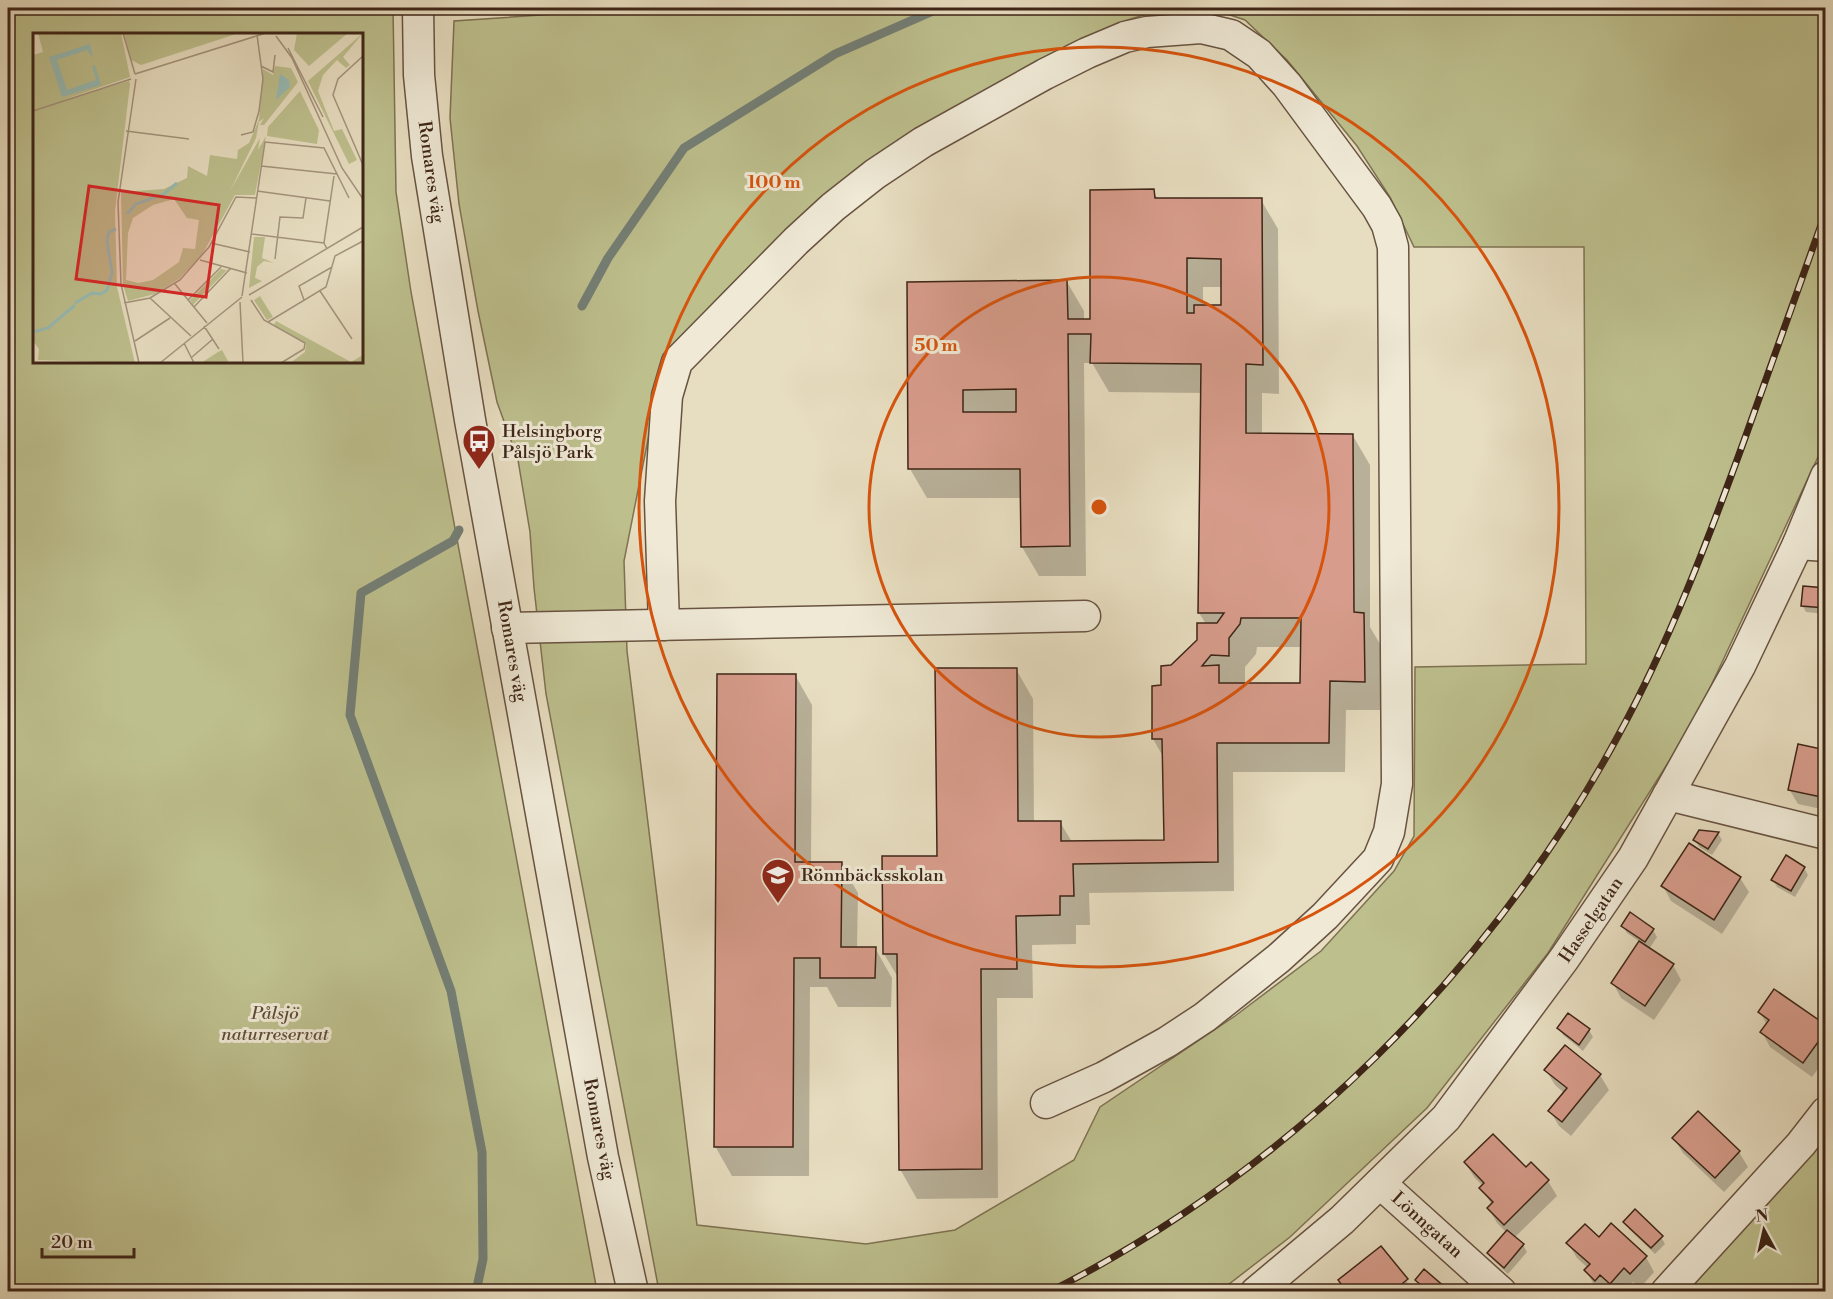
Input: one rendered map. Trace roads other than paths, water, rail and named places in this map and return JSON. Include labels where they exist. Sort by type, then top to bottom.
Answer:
[{"type":"street","name":"Romares väg","points":[[418,8],[419,75],[427,156],[470,420],[603,1157],[633,1292]]},
{"type":"street","points":[[664,625],[660,501],[667,396],[677,362],[796,241],[833,207],[875,174],[923,142],[1045,74],[1125,37],[1147,32],[1201,28],[1231,35],[1258,54],[1287,85],[1377,207],[1387,225],[1393,248],[1397,784],[1389,832],[1378,859],[1325,916],[1279,958],[1204,1017],[1167,1042],[1104,1077],[1046,1103]]},
{"type":"street","name":"Hasselgatan","points":[[1256,1292],[1342,1220],[1446,1118],[1564,959],[1633,858],[1740,666],[1812,545],[1826,476]]},
{"type":"street","points":[[507,628],[1085,616]]},
{"type":"street","points":[[1668,795],[1826,834]]},
{"type":"street","points":[[1666,1292],[1802,1144],[1826,1112]]},
{"type":"street","name":"Lönngatan","points":[[1380,1183],[1500,1292]]},
{"type":"waterway","points":[[582,306],[608,258],[684,148],[835,54],[940,8]]},
{"type":"waterway","points":[[459,530],[453,541],[361,593],[350,715],[451,991],[482,1152],[483,1259],[476,1292]]},
{"type":"railway","points":[[1049,1292],[1137,1243],[1221,1187],[1301,1125],[1376,1057],[1445,984],[1509,905],[1567,823],[1618,736],[1655,664],[1717,514],[1826,211]]},
{"type":"place","name":"Helsingborg Pålsjö Park","points":[[479,470]]},
{"type":"place","name":"Rönnbäcksskolan","points":[[778,904]]},
{"type":"park label","name":"Pålsjö naturreservat","points":[[275,1023]]}]
